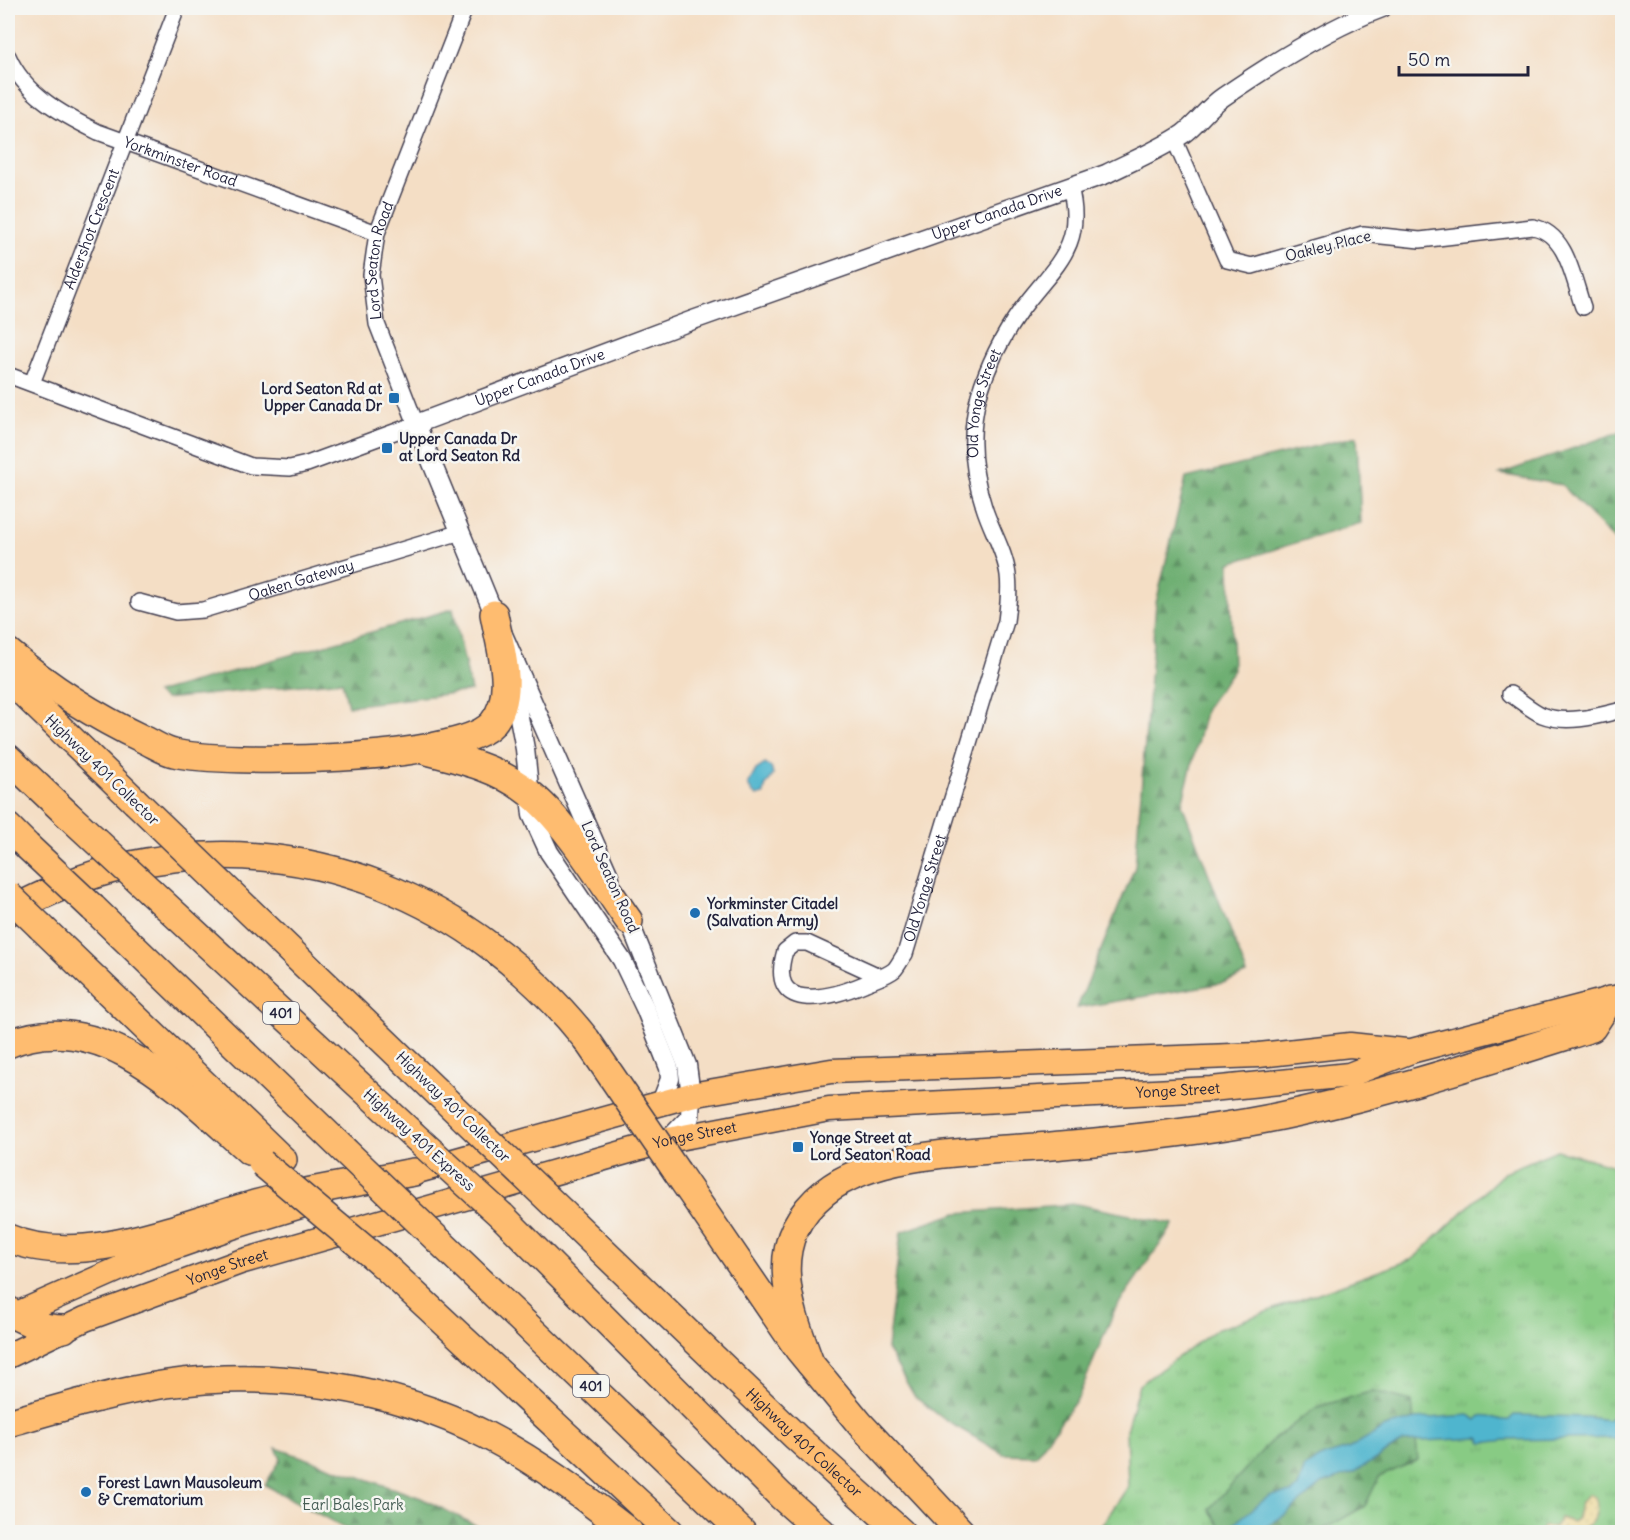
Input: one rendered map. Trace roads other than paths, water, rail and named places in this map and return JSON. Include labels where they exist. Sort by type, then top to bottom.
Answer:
[{"type":"highway","points":[[8,652],[107,722],[173,753],[256,761],[419,749],[475,735],[491,725],[499,712],[504,702],[505,687],[494,614]]},
{"type":"highway","name":"Highway 401 Collector","points":[[8,678],[796,1437],[901,1533]]},
{"type":"highway","points":[[419,749],[477,765],[528,791],[554,816],[629,921]]},
{"type":"highway","name":"Highway 401 Express","points":[[8,758],[502,1216],[781,1496],[822,1533]]},
{"type":"highway","name":"401","points":[[8,827],[742,1533]]},
{"type":"highway","points":[[8,912],[42,895],[101,873],[168,859],[237,857],[283,861],[328,869],[405,895],[475,933],[530,977],[586,1039],[756,1291],[810,1363],[860,1424],[961,1533]]},
{"type":"highway","points":[[8,895],[273,1161],[670,1533]]},
{"type":"highway","points":[[810,1363],[788,1302],[786,1268],[789,1248],[794,1233],[811,1206],[823,1193],[856,1172],[902,1160],[1177,1133],[1339,1104],[1429,1080],[1592,1028],[1616,998]]},
{"type":"highway","points":[[8,1044],[34,1035],[66,1033],[89,1038],[118,1050],[159,1077],[273,1161]]},
{"type":"highway","points":[[8,1238],[25,1245],[55,1249],[100,1245],[274,1199],[414,1172]]},
{"type":"highway","points":[[10,1315],[35,1324],[64,1329]]},
{"type":"highway","points":[[8,1423],[121,1393],[192,1382],[269,1380],[346,1389],[435,1414],[487,1436],[534,1462],[579,1493],[629,1533]]},
{"type":"main road","name":"Yonge Street","points":[[8,1356],[64,1329],[240,1262],[668,1140],[829,1109],[1211,1089],[1348,1075],[1411,1052],[1616,998]]},
{"type":"main road","name":"Yonge Street","points":[[10,1315],[124,1266],[190,1241],[414,1172],[691,1095],[831,1071],[1069,1060],[1259,1055],[1350,1045],[1411,1052]]},
{"type":"street","name":"Aldershot Crescent","points":[[32,383],[177,8]]},
{"type":"street","name":"Lord Seaton Road","points":[[465,8],[377,233],[371,275],[377,324],[494,614],[629,921],[687,1065],[691,1095],[690,1117],[668,1140]]},
{"type":"street","points":[[1070,187],[1152,153],[1197,123],[1222,98],[1261,72],[1374,9]]},
{"type":"street","name":"Yorkminster Road","points":[[8,56],[37,95],[60,114],[125,141],[377,233]]},
{"type":"street","name":"Oakley Place","points":[[1174,139],[1227,260],[1252,266],[1363,234],[1420,240],[1533,227],[1550,234],[1562,248],[1583,307]]},
{"type":"street","name":"Upper Canada Drive","points":[[8,375],[250,466],[290,468],[307,465],[693,320],[1070,187]]},
{"type":"street","name":"Old Yonge Street","points":[[881,977],[807,943],[795,943],[785,951],[781,976],[788,991],[801,998],[816,998],[854,988],[881,977],[894,970],[905,954],[1006,621],[1009,595],[1008,574],[983,506],[974,463],[974,417],[991,358],[1011,323],[1049,278],[1069,246],[1075,223],[1070,187]]},
{"type":"street","name":"Oaken Gateway","points":[[139,602],[176,612],[203,610],[461,532]]},
{"type":"street","name":"Lord Seaton Road","points":[[494,614],[513,681],[525,749],[532,815],[549,852],[622,960],[645,1008],[669,1068],[670,1080],[660,1105]]},
{"type":"street","points":[[1510,694],[1543,715],[1565,719],[1596,717],[1623,710]]},
{"type":"water","points":[[765,764],[771,767],[773,775],[765,787],[764,794],[757,796],[748,785],[756,770]]},
{"type":"water","points":[[1615,1413],[1622,1413],[1622,1438],[1506,1440],[1482,1443],[1479,1438],[1403,1442],[1355,1472],[1322,1484],[1285,1515],[1258,1532],[1219,1532],[1236,1522],[1269,1496],[1292,1493],[1298,1487],[1305,1467],[1324,1456],[1348,1449],[1385,1427],[1416,1419],[1469,1415],[1477,1420],[1484,1415],[1509,1420],[1514,1415],[1586,1417],[1608,1420]]},
{"type":"place","name":"Lord Seaton Rd at Upper Canada Dr","points":[[394,398]]},
{"type":"place","name":"Upper Canada Dr at Lord Seaton Rd","points":[[387,448]]},
{"type":"place","name":"Yorkminster Citadel (Salvation Army)","points":[[695,913]]},
{"type":"place","name":"Yonge Street at Lord Seaton Road","points":[[798,1147]]},
{"type":"place","name":"Forest Lawn Mausoleum & Crematorium","points":[[86,1492]]},
{"type":"park label","name":"Earl Bales Park","points":[[353,1505]]}]
